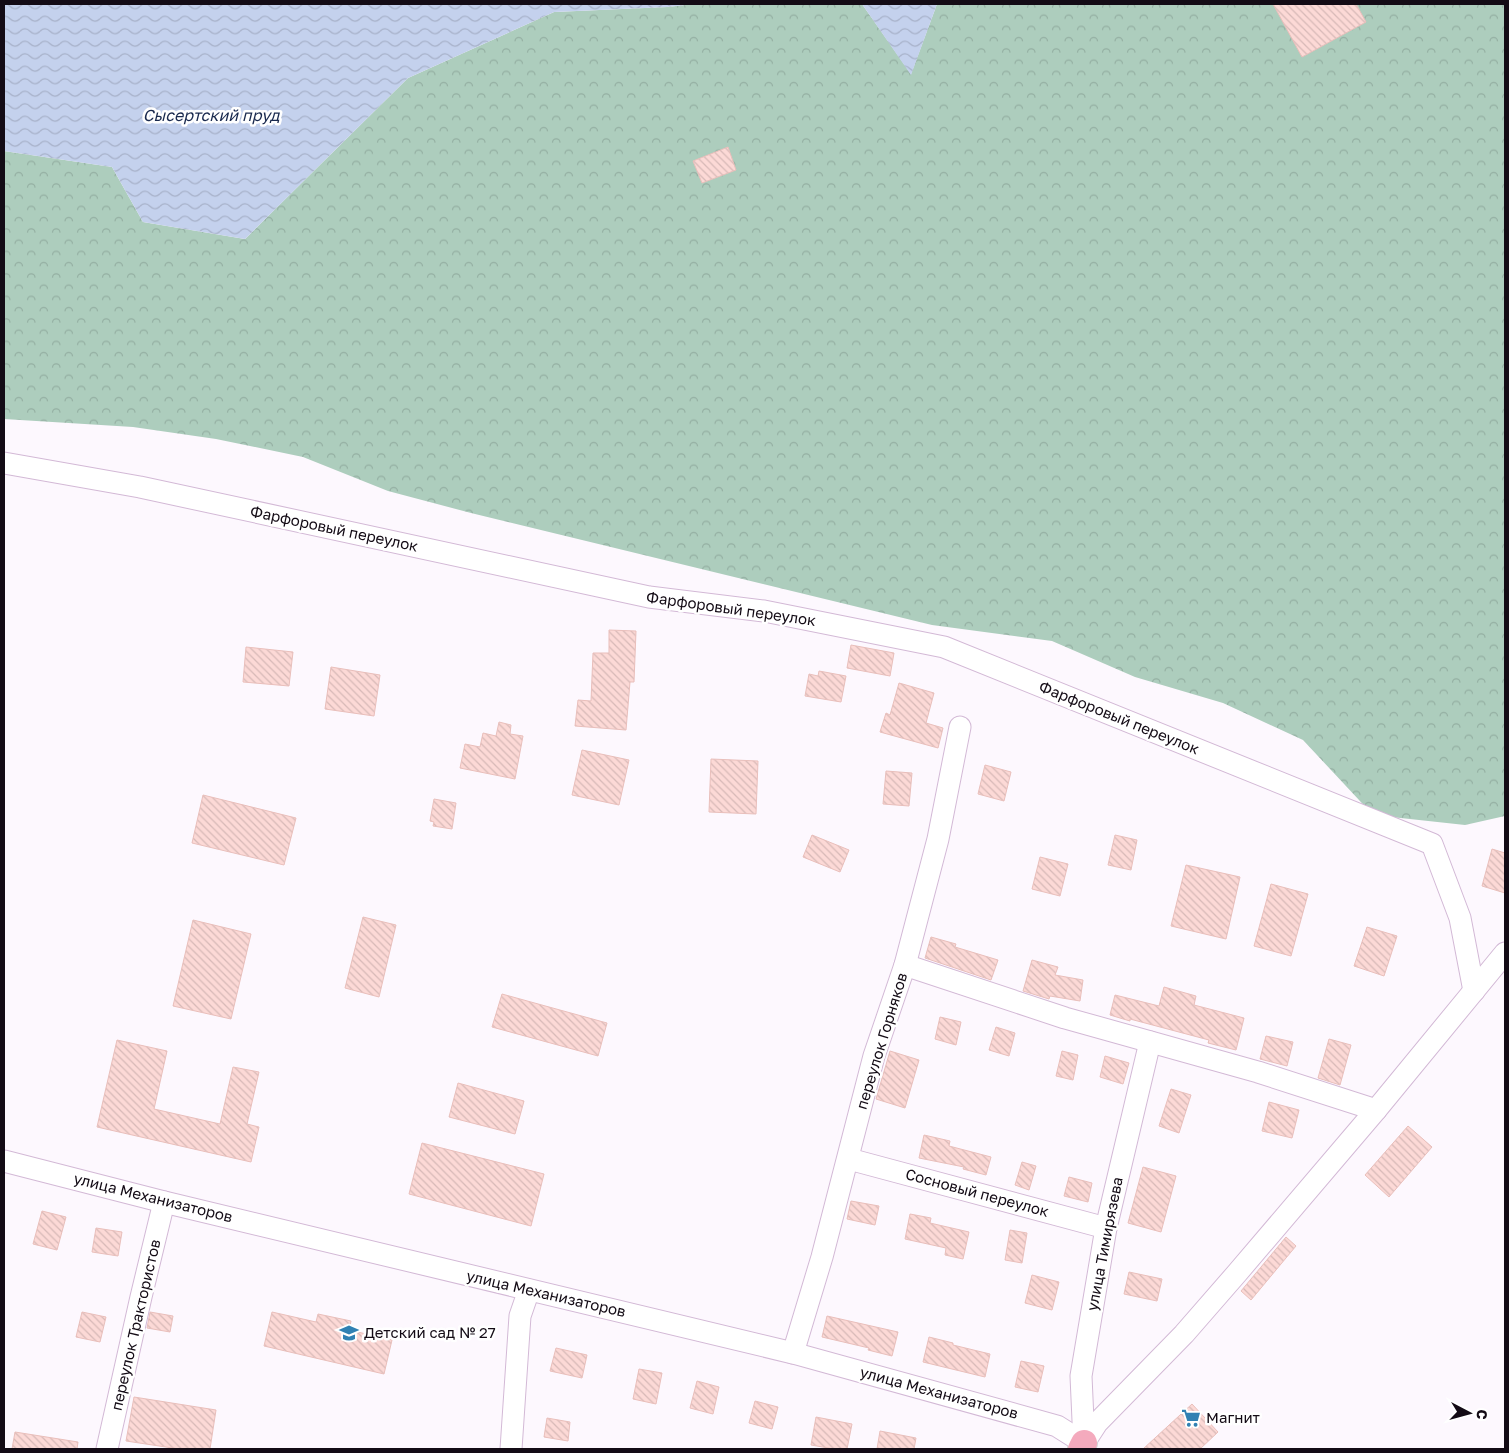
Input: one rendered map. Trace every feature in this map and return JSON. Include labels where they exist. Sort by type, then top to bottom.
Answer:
[{"type":"street","name":"Фарфоровый переулок","points":[[4,463],[140,486],[648,598],[764,611],[944,647],[1432,844],[1460,918],[1474,991]]},
{"type":"street","name":"переулок Горняков","points":[[793,1353],[822,1257],[874,1056],[905,964],[938,839],[960,727]]},
{"type":"street","points":[[1082,1446],[1097,1423],[1194,1322],[1376,1110],[1505,953]]},
{"type":"street","points":[[905,964],[1065,1018],[1258,1072],[1376,1110]]},
{"type":"street","name":"улица Тимирязева","points":[[1082,1446],[1081,1376],[1106,1228],[1150,1042]]},
{"type":"street","name":"Сосновый переулок","points":[[848,1159],[1106,1228]]},
{"type":"street","name":"улица Механизаторов","points":[[4,1161],[164,1202],[793,1353],[1057,1426],[1082,1446]]},
{"type":"street","name":"переулок Трактористов","points":[[108,1449],[164,1202]]},
{"type":"street","points":[[511,1449],[520,1316],[529,1290]]},
{"type":"green space","points":[[694,4],[862,4],[911,74],[937,4],[1505,4],[1505,816],[1465,825],[1373,815],[1303,740],[1223,703],[1135,677],[1052,641],[932,625],[471,513],[388,491],[303,457],[216,439],[133,427],[4,419],[4,151],[112,167],[143,222],[245,239],[408,78],[554,12]]},
{"type":"water","name":"Сысертский пруд","points":[[4,4],[694,4],[554,12],[408,78],[245,239],[143,222],[112,167],[4,151]]},
{"type":"water","points":[[862,4],[937,4],[911,75]]},
{"type":"building","points":[[1273,4],[1356,4],[1366,22],[1302,57]]},
{"type":"building","points":[[728,147],[736,170],[702,183],[693,161]]},
{"type":"building","points":[[609,630],[636,631],[634,682],[630,682],[626,730],[575,726],[578,700],[591,701],[593,653],[609,653]]},
{"type":"building","points":[[851,645],[894,653],[890,676],[847,668]]},
{"type":"building","points":[[246,647],[293,652],[289,686],[243,682]]},
{"type":"building","points":[[331,667],[380,675],[374,716],[325,709]]},
{"type":"building","points":[[819,671],[846,676],[841,702],[805,696],[809,674],[818,676]]},
{"type":"building","points":[[899,683],[934,693],[926,723],[943,728],[938,748],[880,732],[886,713],[890,715]]},
{"type":"building","points":[[499,722],[511,725],[510,734],[523,736],[515,779],[460,768],[465,744],[480,747],[483,733],[496,736]]},
{"type":"building","points":[[582,750],[629,760],[619,805],[572,795]]},
{"type":"building","points":[[711,759],[758,761],[756,814],[709,812]]},
{"type":"building","points":[[985,765],[1011,772],[1004,801],[978,794]]},
{"type":"building","points":[[886,771],[912,773],[909,806],[883,804]]},
{"type":"building","points":[[203,795],[296,818],[284,865],[192,843]]},
{"type":"building","points":[[434,799],[456,803],[452,829],[433,826],[434,822],[430,821]]},
{"type":"building","points":[[812,835],[849,850],[840,872],[803,857]]},
{"type":"building","points":[[1115,835],[1137,840],[1131,870],[1108,865]]},
{"type":"building","points":[[1492,849],[1505,853],[1505,893],[1482,886]]},
{"type":"building","points":[[1040,857],[1068,864],[1060,896],[1032,889]]},
{"type":"building","points":[[1186,865],[1240,877],[1226,939],[1171,926]]},
{"type":"building","points":[[1271,884],[1308,894],[1291,956],[1254,946]]},
{"type":"building","points":[[363,917],[396,925],[379,997],[345,988]]},
{"type":"building","points":[[193,920],[251,934],[231,1019],[173,1006]]},
{"type":"building","points":[[1367,927],[1397,936],[1384,976],[1354,966]]},
{"type":"building","points":[[931,937],[956,944],[955,947],[998,960],[991,980],[925,958]]},
{"type":"building","points":[[1032,960],[1058,967],[1055,975],[1083,980],[1080,1001],[1050,996],[1049,999],[1023,991]]},
{"type":"building","points":[[1164,987],[1196,996],[1194,1005],[1244,1018],[1236,1050],[1208,1043],[1209,1040],[1110,1015],[1115,995],[1159,1006]]},
{"type":"building","points":[[502,994],[607,1023],[598,1056],[492,1027]]},
{"type":"building","points":[[940,1017],[961,1022],[956,1045],[935,1039]]},
{"type":"building","points":[[996,1027],[1015,1033],[1009,1056],[989,1050]]},
{"type":"building","points":[[1266,1036],[1293,1042],[1287,1066],[1260,1059]]},
{"type":"building","points":[[1329,1039],[1351,1045],[1340,1085],[1318,1078]]},
{"type":"building","points":[[117,1040],[167,1051],[154,1109],[220,1124],[233,1067],[259,1072],[247,1124],[259,1127],[251,1162],[97,1127]]},
{"type":"building","points":[[890,1051],[919,1060],[905,1108],[876,1099]]},
{"type":"building","points":[[1062,1051],[1078,1055],[1073,1080],[1056,1076]]},
{"type":"building","points":[[1105,1056],[1129,1063],[1123,1084],[1100,1077]]},
{"type":"building","points":[[458,1083],[524,1101],[515,1134],[449,1117]]},
{"type":"building","points":[[1171,1089],[1191,1095],[1179,1133],[1159,1126]]},
{"type":"building","points":[[1269,1102],[1299,1110],[1292,1138],[1262,1131]]},
{"type":"building","points":[[1408,1126],[1432,1147],[1389,1197],[1365,1175]]},
{"type":"building","points":[[924,1135],[950,1141],[949,1146],[991,1157],[986,1175],[963,1169],[964,1167],[919,1158]]},
{"type":"building","points":[[422,1143],[544,1174],[531,1226],[409,1194]]},
{"type":"building","points":[[1022,1162],[1036,1166],[1029,1190],[1015,1185]]},
{"type":"building","points":[[1143,1167],[1176,1176],[1161,1232],[1128,1223]]},
{"type":"building","points":[[1069,1177],[1092,1183],[1088,1202],[1064,1196]]},
{"type":"building","points":[[851,1201],[879,1206],[875,1225],[847,1219]]},
{"type":"building","points":[[42,1211],[66,1217],[57,1250],[33,1244]]},
{"type":"building","points":[[910,1214],[931,1218],[930,1223],[969,1232],[963,1259],[945,1255],[946,1248],[905,1239]]},
{"type":"building","points":[[96,1228],[122,1232],[118,1256],[92,1252]]},
{"type":"building","points":[[1010,1230],[1027,1233],[1022,1263],[1005,1260]]},
{"type":"building","points":[[1286,1237],[1296,1246],[1251,1300],[1241,1291]]},
{"type":"building","points":[[1129,1272],[1162,1279],[1157,1301],[1124,1294]]},
{"type":"building","points":[[1032,1275],[1059,1282],[1052,1310],[1025,1303]]},
{"type":"building","points":[[82,1312],[106,1317],[100,1342],[76,1337]]},
{"type":"building","points":[[150,1312],[173,1316],[170,1332],[147,1328]]},
{"type":"building","points":[[272,1312],[316,1322],[318,1314],[351,1321],[349,1330],[392,1340],[384,1374],[264,1346]]},
{"type":"building","points":[[827,1316],[898,1332],[892,1356],[868,1350],[869,1348],[822,1337]]},
{"type":"building","points":[[929,1337],[990,1354],[985,1377],[923,1362]]},
{"type":"building","points":[[556,1348],[587,1355],[582,1378],[550,1371]]},
{"type":"building","points":[[1021,1361],[1044,1366],[1038,1392],[1015,1387]]},
{"type":"building","points":[[639,1369],[662,1373],[656,1404],[633,1399]]},
{"type":"building","points":[[697,1381],[719,1387],[713,1414],[690,1408]]},
{"type":"building","points":[[134,1397],[216,1410],[210,1449],[179,1449],[126,1441]]},
{"type":"building","points":[[755,1401],[778,1407],[772,1429],[749,1423]]},
{"type":"building","name":"Магнит","points":[[1192,1404],[1218,1432],[1200,1449],[1143,1449]]},
{"type":"building","points":[[816,1417],[852,1424],[847,1449],[811,1445]]},
{"type":"building","points":[[547,1418],[570,1422],[568,1441],[544,1437]]},
{"type":"building","points":[[880,1431],[916,1438],[914,1449],[877,1449]]},
{"type":"building","points":[[15,1432],[78,1442],[77,1449],[12,1449]]},
{"type":"place","name":"Детский сад № 27","points":[[349,1333]]},
{"type":"place","name":"Магнит","points":[[1191,1418]]}]
